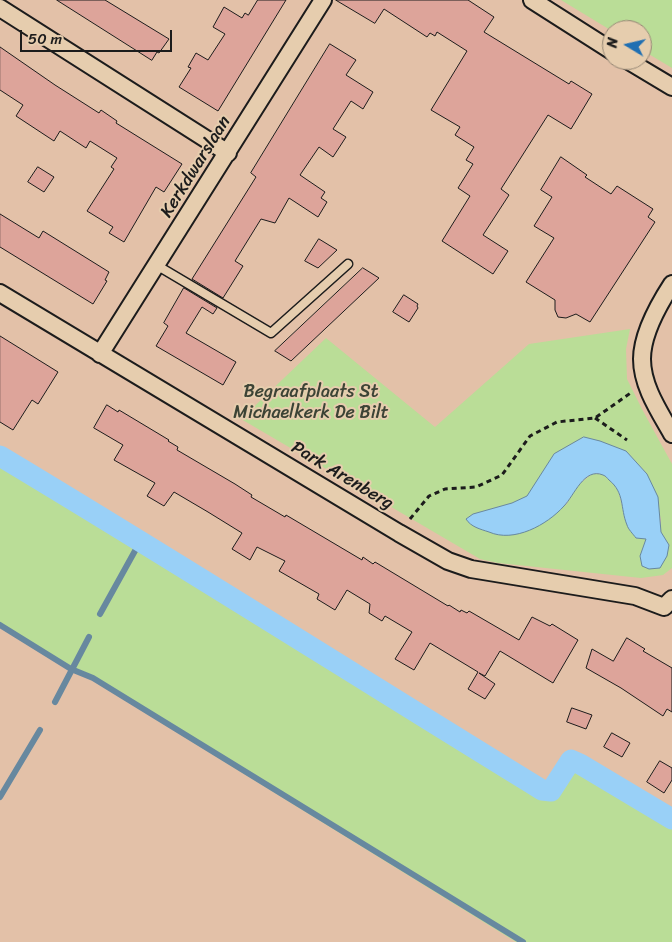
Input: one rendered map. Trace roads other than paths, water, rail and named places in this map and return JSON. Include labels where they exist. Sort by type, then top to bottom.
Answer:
[{"type":"street","name":"Kerkdwarslaan","points":[[100,354],[158,266],[323,0]]},
{"type":"street","points":[[532,0],[602,45]]},
{"type":"street","points":[[0,8],[228,153]]},
{"type":"street","points":[[644,70],[672,87]]},
{"type":"street","points":[[672,284],[647,331],[642,358],[646,382],[656,407],[672,434]]},
{"type":"street","name":"Park Arenberg","points":[[0,293],[448,561],[470,569],[635,596],[669,606]]},
{"type":"lane","points":[[158,266],[271,333],[348,264]]},
{"type":"water","points":[[584,437],[626,451],[647,474],[658,497],[661,532],[669,545],[667,556],[660,568],[649,569],[642,566],[640,556],[646,539],[636,538],[629,530],[618,490],[603,475],[590,475],[549,520],[519,534],[499,535],[476,527],[466,519],[473,514],[512,503],[527,496],[554,454]]},
{"type":"waterway","points":[[0,456],[542,790],[551,791],[571,760],[672,819]]},
{"type":"waterway","points":[[100,614],[141,540]]},
{"type":"waterway","points":[[0,625],[71,669],[93,678],[523,942]]},
{"type":"waterway","points":[[55,702],[89,637]]},
{"type":"waterway","points":[[0,797],[40,730]]},
{"type":"park label","name":"Begraafplaats St Michaelkerk De Bilt","points":[[311,402]]}]
